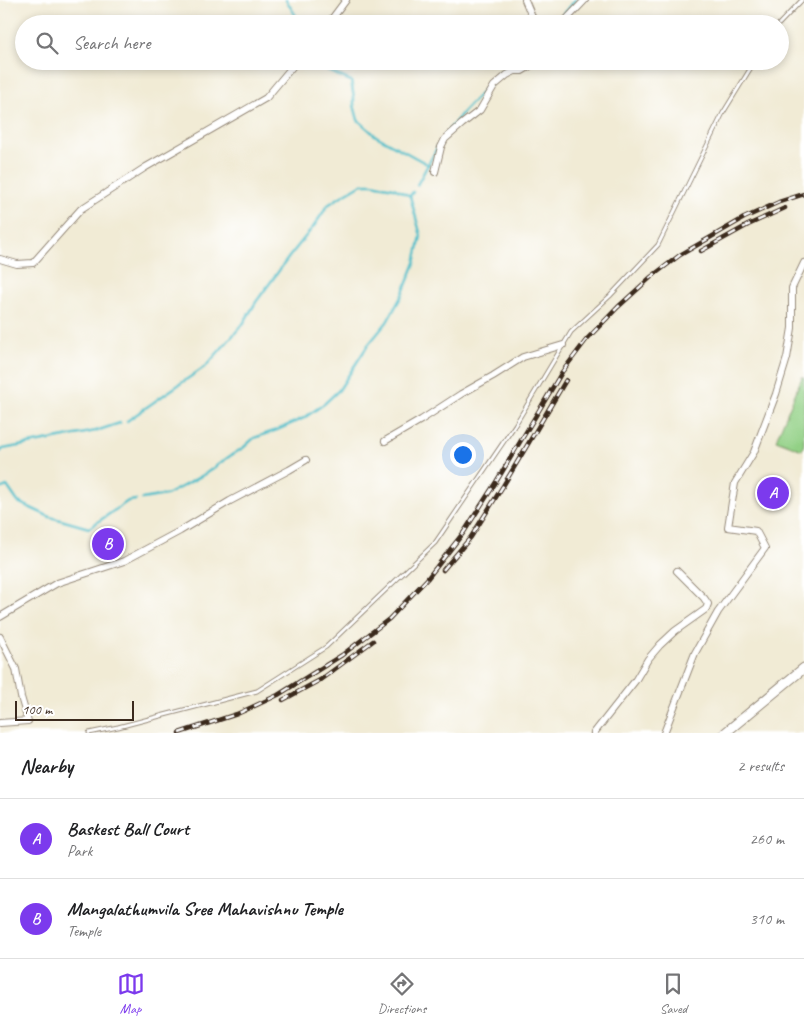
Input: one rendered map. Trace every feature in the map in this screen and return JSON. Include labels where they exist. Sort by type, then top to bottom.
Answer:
[{"type":"main road","points":[[725,733],[804,668]]},
{"type":"street","points":[[335,15],[346,0]]},
{"type":"street","points":[[525,0],[531,15]]},
{"type":"street","points":[[571,15],[585,0]]},
{"type":"street","points":[[0,259],[17,264],[33,264],[81,209],[146,167],[266,98],[290,70]]},
{"type":"street","points":[[436,172],[441,147],[445,140],[480,110],[494,86],[515,71],[524,70]]},
{"type":"street","points":[[664,733],[695,653],[718,612],[765,548],[756,531],[728,527],[735,483],[754,452],[776,394],[792,328],[792,288],[804,263]]},
{"type":"street","points":[[385,441],[523,357],[563,345]]},
{"type":"street","points":[[0,617],[56,583],[124,562],[306,460]]},
{"type":"street","points":[[594,733],[635,681],[660,645],[675,631],[706,609],[708,604],[704,598],[677,571]]},
{"type":"street","points":[[0,637],[16,670],[28,721],[0,723]]},
{"type":"lane","points":[[788,15],[802,0]]},
{"type":"lane","points":[[89,733],[257,690],[326,647],[435,543],[514,425],[571,332],[610,296],[658,245],[723,113],[749,70]]},
{"type":"green space","points":[[802,377],[804,377],[804,444],[802,450],[776,440]]},
{"type":"waterway","points":[[286,0],[295,15]]},
{"type":"waterway","points":[[563,15],[575,0]]},
{"type":"waterway","points":[[328,70],[351,81],[358,120],[376,136],[429,165]]},
{"type":"waterway","points":[[445,135],[463,112],[500,73],[506,70]]},
{"type":"waterway","points":[[417,185],[438,146]]},
{"type":"waterway","points":[[127,421],[206,366],[243,324],[256,302],[328,205],[362,184],[394,188],[410,196],[413,192]]},
{"type":"waterway","points":[[142,499],[166,495],[205,474],[243,448],[254,438],[304,418],[324,404],[339,390],[368,345],[387,322],[402,295],[415,263],[421,236],[410,196]]},
{"type":"waterway","points":[[0,452],[3,449],[96,431],[120,423]]},
{"type":"waterway","points":[[0,489],[7,486],[18,502],[50,517],[89,528],[128,501],[136,500]]},
{"type":"railway","points":[[179,733],[237,714],[278,695],[342,655],[389,619],[427,579],[464,532],[562,372],[587,339],[618,307],[651,277],[680,255],[744,218],[779,202],[804,194]]},
{"type":"railway","points":[[701,251],[748,225],[785,208]]},
{"type":"railway","points":[[443,570],[471,537],[566,380]]},
{"type":"railway","points":[[283,700],[320,680],[373,641]]},
{"type":"place","name":"Baskest Ball Court","points":[[773,493]]},
{"type":"place","name":"Mangalathumvila Sree Mahavishnu Temple","points":[[108,544]]}]
